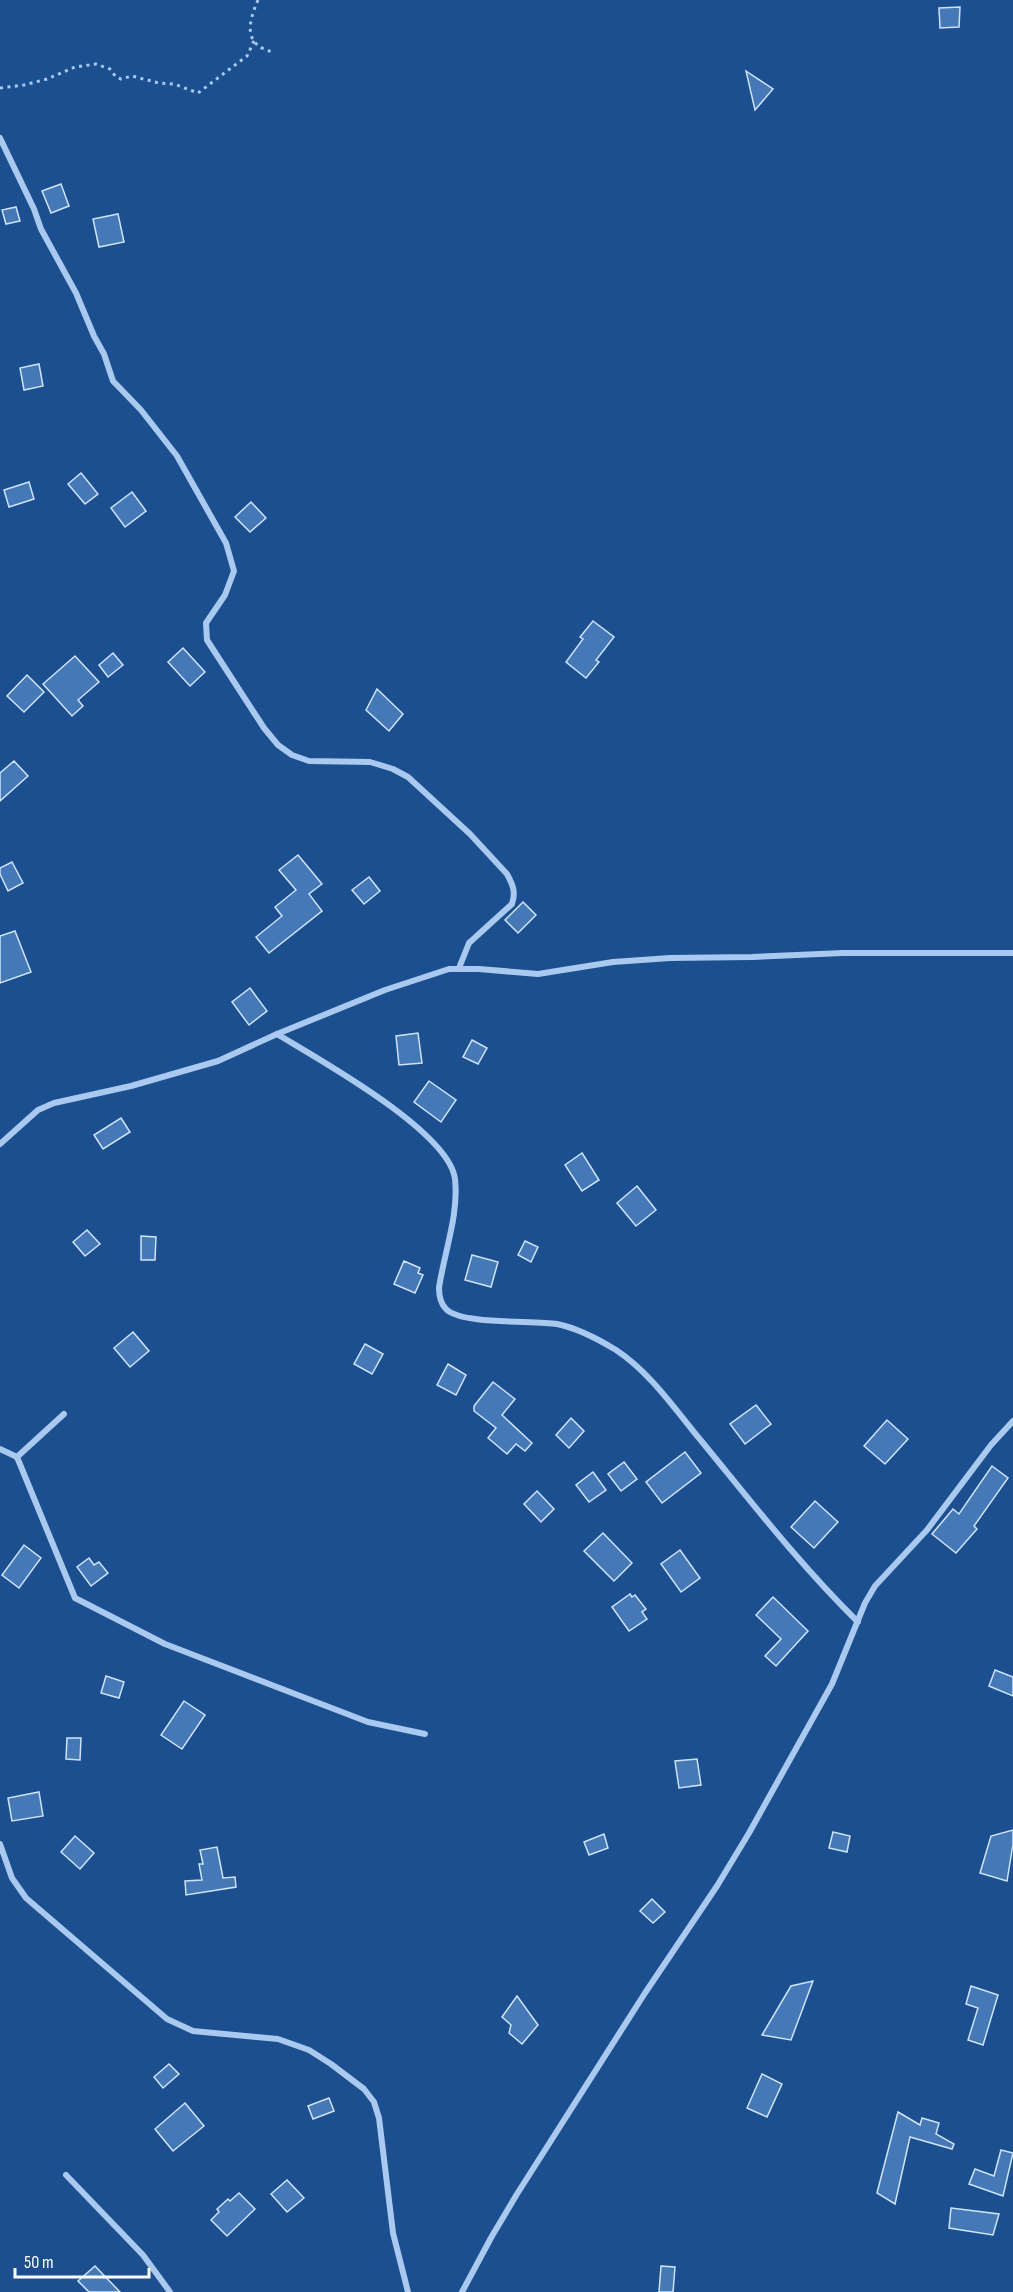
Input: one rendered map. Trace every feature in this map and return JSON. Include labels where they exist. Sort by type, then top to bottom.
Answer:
[{"type":"street","points":[[0,138],[34,209],[41,229],[104,354],[112,381],[141,410],[177,456],[226,543],[234,571],[225,595],[206,623],[207,640],[264,728],[278,745],[300,758],[309,761],[370,762],[387,766],[408,777],[470,834],[507,874],[514,889],[512,904],[469,943],[459,968]]},
{"type":"street","points":[[0,1144],[38,1110],[54,1102],[188,1071],[412,980],[449,969],[538,974],[613,962],[670,958],[843,953],[1013,953]]},
{"type":"street","points":[[277,1034],[347,1076],[392,1109],[432,1140],[452,1165],[456,1199],[439,1288],[440,1301],[446,1309],[455,1315],[469,1318],[560,1325],[577,1330],[613,1348],[630,1360],[670,1404],[790,1550],[858,1622]]},
{"type":"street","points":[[17,1457],[64,1414]]},
{"type":"street","points":[[462,2292],[517,2194],[740,1848],[832,1684],[865,1603],[875,1586],[927,1530],[991,1445],[1013,1422]]},
{"type":"street","points":[[0,1449],[17,1457],[75,1598],[165,1644],[368,1722],[424,1734]]},
{"type":"street","points":[[0,1844],[7,1869],[26,1898],[167,2019],[193,2031],[256,2036],[293,2043],[331,2064],[364,2089],[374,2102],[379,2118],[393,2233],[408,2292]]},
{"type":"street","points":[[66,2175],[143,2255],[170,2292]]},
{"type":"path","points":[[258,0],[248,26],[254,41],[261,49],[273,52]]},
{"type":"path","points":[[0,88],[24,85],[47,79],[75,67],[96,64],[110,69],[116,77],[121,79],[132,76],[151,82],[174,84],[198,93],[248,56],[254,41]]},
{"type":"building","points":[[960,7],[959,27],[940,28],[939,8]]},
{"type":"building","points":[[746,71],[773,89],[755,110]]},
{"type":"building","points":[[61,184],[69,206],[51,213],[42,191]]},
{"type":"building","points":[[16,207],[20,221],[6,224],[2,210]]},
{"type":"building","points":[[118,214],[124,242],[99,247],[93,219]]},
{"type":"building","points":[[39,364],[43,386],[24,390],[20,368]]},
{"type":"building","points":[[81,473],[98,494],[85,504],[68,484]]},
{"type":"building","points":[[29,482],[34,499],[9,507],[4,490]]},
{"type":"building","points":[[132,492],[146,511],[125,527],[111,508]]},
{"type":"building","points":[[251,502],[266,518],[250,532],[235,517]]},
{"type":"building","points":[[593,621],[614,637],[596,660],[599,662],[586,678],[566,662],[583,639],[580,637]]},
{"type":"building","points":[[183,648],[205,672],[190,686],[168,662]]},
{"type":"building","points":[[113,653],[123,665],[108,677],[99,665]]},
{"type":"building","points":[[75,656],[99,682],[78,700],[83,706],[72,716],[43,684]]},
{"type":"building","points":[[27,675],[44,692],[24,712],[7,696]]},
{"type":"building","points":[[377,689],[403,714],[389,731],[366,710]]},
{"type":"building","points":[[14,761],[28,776],[0,801],[0,773]]},
{"type":"building","points":[[298,855],[322,884],[309,894],[322,911],[269,953],[256,937],[282,916],[275,907],[296,890],[279,870]]},
{"type":"building","points":[[12,862],[23,883],[8,891],[0,874],[0,868]]},
{"type":"building","points":[[369,877],[380,891],[364,904],[352,890]]},
{"type":"building","points":[[523,902],[536,915],[518,933],[505,920]]},
{"type":"building","points":[[15,931],[31,972],[0,983],[0,936]]},
{"type":"building","points":[[250,988],[267,1011],[249,1025],[232,1002]]},
{"type":"building","points":[[418,1033],[422,1063],[399,1065],[396,1036]]},
{"type":"building","points":[[472,1040],[487,1048],[478,1064],[463,1057]]},
{"type":"building","points":[[429,1081],[456,1100],[441,1122],[414,1102]]},
{"type":"building","points":[[121,1118],[130,1132],[103,1149],[94,1135]]},
{"type":"building","points":[[582,1153],[599,1180],[582,1191],[565,1165]]},
{"type":"building","points":[[637,1186],[656,1210],[636,1226],[617,1203]]},
{"type":"building","points":[[87,1230],[100,1244],[85,1256],[73,1242]]},
{"type":"building","points":[[141,1236],[156,1237],[155,1260],[141,1260]]},
{"type":"building","points":[[525,1241],[538,1247],[531,1262],[518,1255]]},
{"type":"building","points":[[472,1255],[498,1262],[491,1287],[465,1280]]},
{"type":"building","points":[[404,1261],[420,1268],[418,1273],[423,1275],[415,1293],[394,1284]]},
{"type":"building","points":[[133,1332],[149,1351],[130,1367],[114,1348]]},
{"type":"building","points":[[365,1344],[383,1354],[372,1374],[354,1364]]},
{"type":"building","points":[[448,1364],[466,1375],[456,1395],[437,1385]]},
{"type":"building","points":[[493,1382],[515,1399],[502,1415],[532,1443],[525,1451],[516,1444],[507,1454],[488,1438],[496,1428],[474,1411],[474,1406]]},
{"type":"building","points":[[756,1405],[771,1424],[745,1444],[730,1424]]},
{"type":"building","points":[[571,1418],[584,1431],[569,1448],[556,1435]]},
{"type":"building","points":[[887,1420],[908,1439],[885,1464],[864,1446]]},
{"type":"building","points":[[685,1452],[701,1473],[662,1503],[646,1482]]},
{"type":"building","points":[[624,1462],[637,1479],[621,1491],[608,1474]]},
{"type":"building","points":[[992,1466],[1008,1478],[974,1526],[977,1529],[956,1553],[932,1534],[953,1509],[959,1514]]},
{"type":"building","points":[[593,1472],[606,1490],[589,1502],[576,1485]]},
{"type":"building","points":[[537,1491],[554,1509],[541,1522],[524,1504]]},
{"type":"building","points":[[815,1501],[838,1522],[814,1548],[791,1527]]},
{"type":"building","points":[[603,1533],[632,1563],[614,1581],[584,1551]]},
{"type":"building","points":[[24,1545],[41,1558],[19,1588],[2,1575]]},
{"type":"building","points":[[680,1550],[700,1578],[681,1592],[661,1564]]},
{"type":"building","points":[[89,1558],[94,1565],[99,1562],[108,1573],[91,1586],[77,1567]]},
{"type":"building","points":[[630,1594],[632,1597],[635,1595],[646,1609],[642,1612],[647,1619],[629,1631],[612,1607]]},
{"type":"building","points":[[773,1597],[808,1631],[776,1666],[765,1656],[781,1639],[756,1615]]},
{"type":"building","points":[[995,1670],[1013,1677],[1013,1696],[989,1686]]},
{"type":"building","points":[[106,1676],[124,1682],[119,1698],[101,1693]]},
{"type":"building","points":[[184,1701],[205,1715],[182,1749],[161,1735]]},
{"type":"building","points":[[67,1738],[81,1738],[80,1760],[66,1759]]},
{"type":"building","points":[[697,1759],[701,1785],[679,1788],[675,1761]]},
{"type":"building","points":[[39,1792],[43,1816],[12,1821],[8,1798]]},
{"type":"building","points":[[1013,1830],[1007,1881],[980,1873],[991,1836]]},
{"type":"building","points":[[833,1832],[850,1836],[847,1852],[829,1848]]},
{"type":"building","points":[[604,1834],[608,1848],[589,1855],[584,1842]]},
{"type":"building","points":[[75,1836],[94,1853],[80,1869],[61,1852]]},
{"type":"building","points":[[217,1847],[223,1878],[235,1877],[236,1887],[186,1895],[185,1881],[202,1880],[199,1864],[203,1864],[200,1850]]},
{"type":"building","points":[[652,1899],[665,1912],[653,1923],[640,1911]]},
{"type":"building","points":[[813,1981],[791,2040],[762,2035],[791,1986]]},
{"type":"building","points":[[971,1986],[998,1995],[983,2045],[968,2040],[978,2008],[966,2004]]},
{"type":"building","points":[[517,1996],[538,2025],[522,2044],[509,2033],[511,2025],[502,2017]]},
{"type":"building","points":[[169,2064],[179,2074],[163,2088],[154,2077]]},
{"type":"building","points":[[762,2074],[782,2084],[767,2117],[747,2108]]},
{"type":"building","points":[[329,2098],[334,2111],[313,2119],[308,2106]]},
{"type":"building","points":[[185,2103],[204,2126],[173,2151],[155,2129]]},
{"type":"building","points":[[898,2112],[920,2125],[922,2118],[939,2123],[936,2134],[954,2144],[952,2149],[910,2137],[895,2204],[877,2193]]},
{"type":"building","points":[[1001,2150],[1013,2153],[1003,2196],[969,2184],[975,2169],[994,2176]]},
{"type":"building","points":[[287,2180],[304,2198],[287,2212],[271,2194]]},
{"type":"building","points":[[239,2193],[255,2209],[227,2236],[211,2220],[219,2212],[217,2209]]},
{"type":"building","points":[[951,2208],[999,2214],[993,2235],[949,2228]]},
{"type":"building","points":[[95,2266],[120,2292],[89,2292],[78,2281]]},
{"type":"building","points":[[661,2266],[675,2267],[673,2292],[659,2292]]}]
